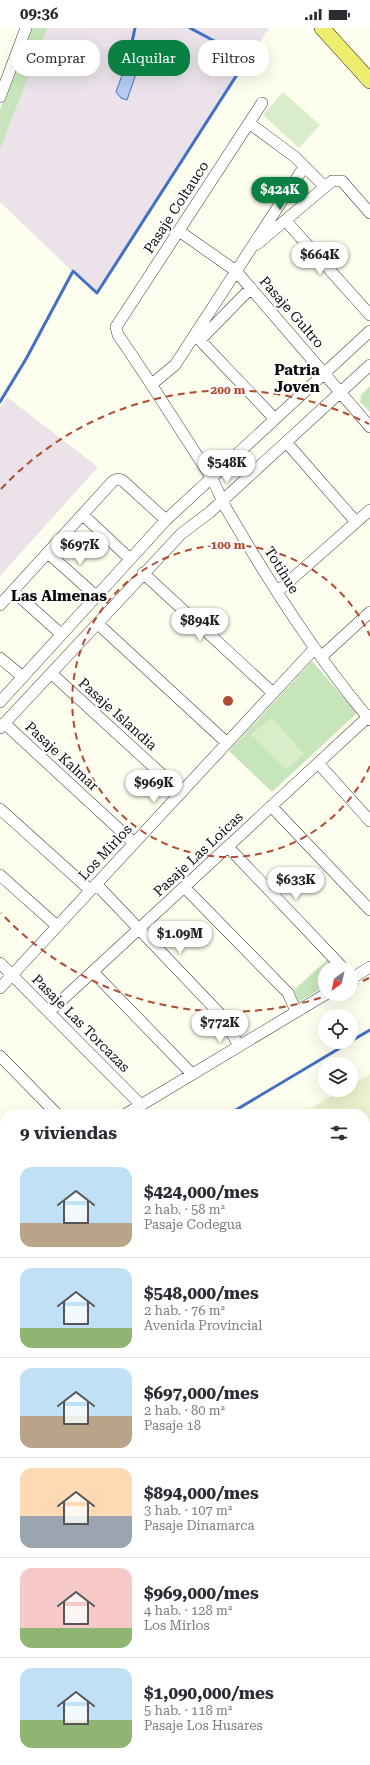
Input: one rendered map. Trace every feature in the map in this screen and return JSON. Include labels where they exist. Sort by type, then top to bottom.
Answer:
[{"type":"main road","points":[[322,28],[370,81]]},
{"type":"street","points":[[0,97],[3,81],[26,28]]},
{"type":"street","name":"Pasaje Coltauco","points":[[116,327],[262,103]]},
{"type":"street","points":[[249,123],[295,158],[325,187]]},
{"type":"street","points":[[197,338],[236,270],[304,167]]},
{"type":"street","points":[[248,252],[332,181],[342,181],[370,213]]},
{"type":"street","points":[[286,221],[370,315]]},
{"type":"street","name":"Pasaje Gultro","points":[[178,231],[236,270],[370,426]]},
{"type":"street","points":[[152,384],[175,365],[197,338],[251,288]]},
{"type":"street","name":"Totihue","points":[[116,327],[118,335],[152,384],[211,478],[222,500],[277,592],[317,653],[369,717]]},
{"type":"street","points":[[0,702],[166,520],[274,418],[370,331]]},
{"type":"street","points":[[197,338],[274,418]]},
{"type":"street","points":[[2,726],[181,534],[222,500],[370,365]]},
{"type":"street","points":[[286,442],[356,522]]},
{"type":"street","points":[[0,605],[113,480],[118,478],[122,480],[166,520]]},
{"type":"street","points":[[277,592],[370,510]]},
{"type":"street","points":[[83,514],[130,559]]},
{"type":"street","points":[[48,553],[96,596]]},
{"type":"street","points":[[144,573],[272,693]]},
{"type":"street","points":[[13,591],[61,634]]},
{"type":"street","name":"Los Mirlos","points":[[0,988],[272,693],[317,653],[370,612]]},
{"type":"street","points":[[98,624],[227,742]]},
{"type":"street","points":[[0,658],[23,677]]},
{"type":"street","name":"Pasaje Islandia","points":[[52,674],[181,792]]},
{"type":"street","name":"Pasaje Las Loicas","points":[[49,1012],[369,717]]},
{"type":"street","name":"Pasaje Kalmar","points":[[2,726],[134,843]]},
{"type":"street","points":[[318,763],[370,821]]},
{"type":"street","points":[[271,806],[370,910]]},
{"type":"street","points":[[0,809],[93,887],[139,929],[222,1016],[239,1046]]},
{"type":"street","points":[[228,847],[336,961]]},
{"type":"street","points":[[0,875],[57,926]]},
{"type":"street","points":[[184,887],[288,993],[296,1011]]},
{"type":"street","name":"Pasaje Las Torcazas","points":[[0,963],[141,1105]]},
{"type":"street","points":[[358,975],[370,968]]},
{"type":"street","points":[[93,972],[192,1074]]},
{"type":"street","points":[[134,1109],[318,999]]},
{"type":"street","points":[[0,1056],[52,1109]]},
{"type":"shaded area","points":[[32,28],[269,28],[261,40],[198,40],[198,76],[238,76],[97,295],[0,202],[0,110],[13,76],[100,76],[100,40],[27,40]]},
{"type":"shaded area","points":[[7,397],[98,467],[0,576],[0,408]]},
{"type":"green space","points":[[32,28],[47,28],[42,40],[27,40]]},
{"type":"green space","points":[[13,76],[28,76],[0,149],[0,110]]},
{"type":"green space","points":[[283,92],[320,125],[299,148],[263,115]]},
{"type":"green space","points":[[370,386],[370,412],[360,402],[361,395]]},
{"type":"green space","points":[[312,661],[357,713],[272,792],[229,751]]},
{"type":"green space","points":[[272,718],[304,754],[286,770],[251,734]]},
{"type":"green space","points":[[318,968],[318,990],[299,1002],[294,990]]},
{"type":"green space","points":[[370,1074],[370,1109],[310,1109],[330,1097],[358,1097],[358,1081]]},
{"type":"water","points":[[122,76],[135,76],[127,100],[121,98],[116,92]]},
{"type":"waterway","points":[[132,40],[135,28]]},
{"type":"waterway","points":[[190,28],[212,40]]},
{"type":"waterway","points":[[73,271],[97,293],[236,76]]},
{"type":"waterway","points":[[0,402],[26,359],[72,273]]},
{"type":"waterway","points":[[358,1037],[370,1030]]},
{"type":"waterway","points":[[237,1109],[338,1049]]},
{"type":"district","name":"Patria Joven","points":[[297,378]]},
{"type":"district","name":"Las Almenas","points":[[59,596]]}]
